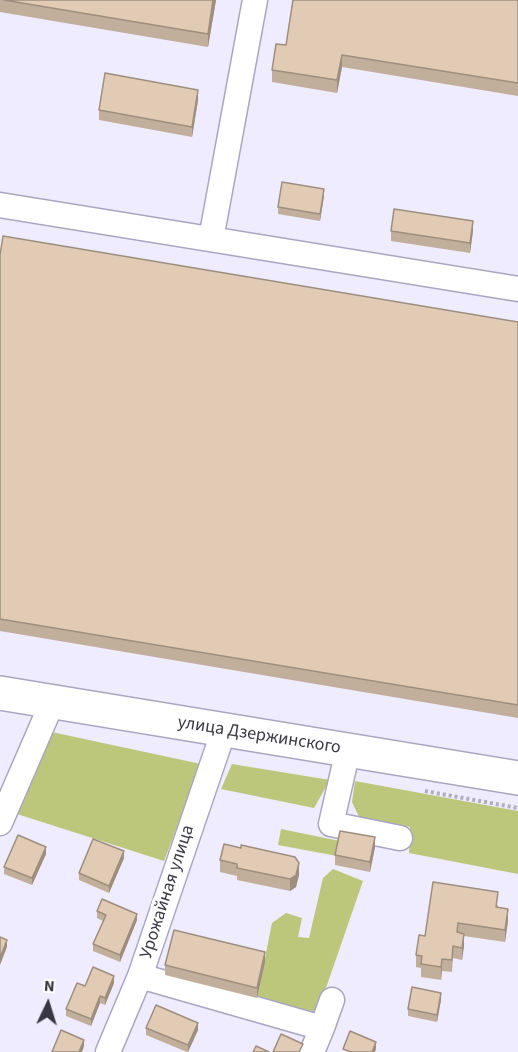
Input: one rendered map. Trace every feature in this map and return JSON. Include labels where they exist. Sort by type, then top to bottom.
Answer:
[{"type":"highway","name":"улица Дзержинского","points":[[0,693],[518,778]]},
{"type":"street","points":[[211,239],[255,0]]},
{"type":"street","points":[[0,205],[518,289]]},
{"type":"street","points":[[0,823],[52,703]]},
{"type":"street","name":"Урожайная улица","points":[[108,1052],[140,976],[224,730]]},
{"type":"street","points":[[348,750],[331,824],[400,838]]},
{"type":"street","points":[[140,976],[322,1028]]},
{"type":"street","points":[[312,1052],[333,1000]]},
{"type":"green space","points":[[47,731],[201,764],[164,861],[17,814]]},
{"type":"green space","points":[[232,764],[330,780],[314,808],[221,789]]},
{"type":"green space","points":[[355,781],[518,811],[518,874],[409,853],[410,827],[359,817],[352,802]]},
{"type":"green space","points":[[281,829],[340,841],[337,856],[278,845]]},
{"type":"green space","points":[[333,869],[363,881],[317,1014],[257,998],[272,923],[286,913],[302,918],[298,937],[309,938],[323,878]]},
{"type":"building","points":[[4,0],[213,0],[208,34]]},
{"type":"building","points":[[293,0],[518,0],[518,83],[342,55],[337,80],[272,70],[276,44],[286,45]]},
{"type":"building","points":[[105,73],[198,90],[192,127],[99,110]]},
{"type":"building","points":[[282,182],[324,189],[320,214],[278,207]]},
{"type":"building","points":[[394,209],[473,221],[470,243],[391,231]]},
{"type":"building","points":[[3,236],[518,322],[518,705],[0,619],[0,255]]},
{"type":"building","points":[[340,831],[375,837],[370,862],[335,855]]},
{"type":"building","points":[[18,835],[46,847],[32,878],[4,867]]},
{"type":"building","points":[[93,839],[124,851],[109,886],[79,873]]},
{"type":"building","points":[[224,844],[241,848],[241,845],[295,857],[299,863],[296,875],[290,879],[237,868],[237,864],[220,860]]},
{"type":"building","points":[[433,882],[498,892],[496,907],[508,909],[505,930],[458,923],[457,932],[464,934],[462,948],[453,946],[452,960],[442,959],[441,967],[421,964],[422,956],[416,955],[419,935],[425,936]]},
{"type":"building","points":[[102,899],[137,914],[120,955],[93,944],[106,915],[97,911]]},
{"type":"building","points":[[174,930],[265,952],[257,988],[165,965]]},
{"type":"building","points":[[0,937],[7,940],[0,958]]},
{"type":"building","points":[[93,967],[114,976],[105,998],[100,996],[91,1019],[66,1009],[77,983],[85,986]]},
{"type":"building","points":[[412,987],[441,993],[437,1015],[408,1009]]},
{"type":"building","points":[[156,1005],[198,1023],[188,1045],[146,1028]]},
{"type":"building","points":[[61,1030],[84,1040],[79,1052],[52,1052]]},
{"type":"building","points":[[350,1031],[376,1042],[372,1052],[351,1052],[343,1049]]},
{"type":"building","points":[[281,1034],[303,1044],[299,1052],[273,1052]]},
{"type":"building","points":[[256,1046],[269,1052],[253,1052]]}]
